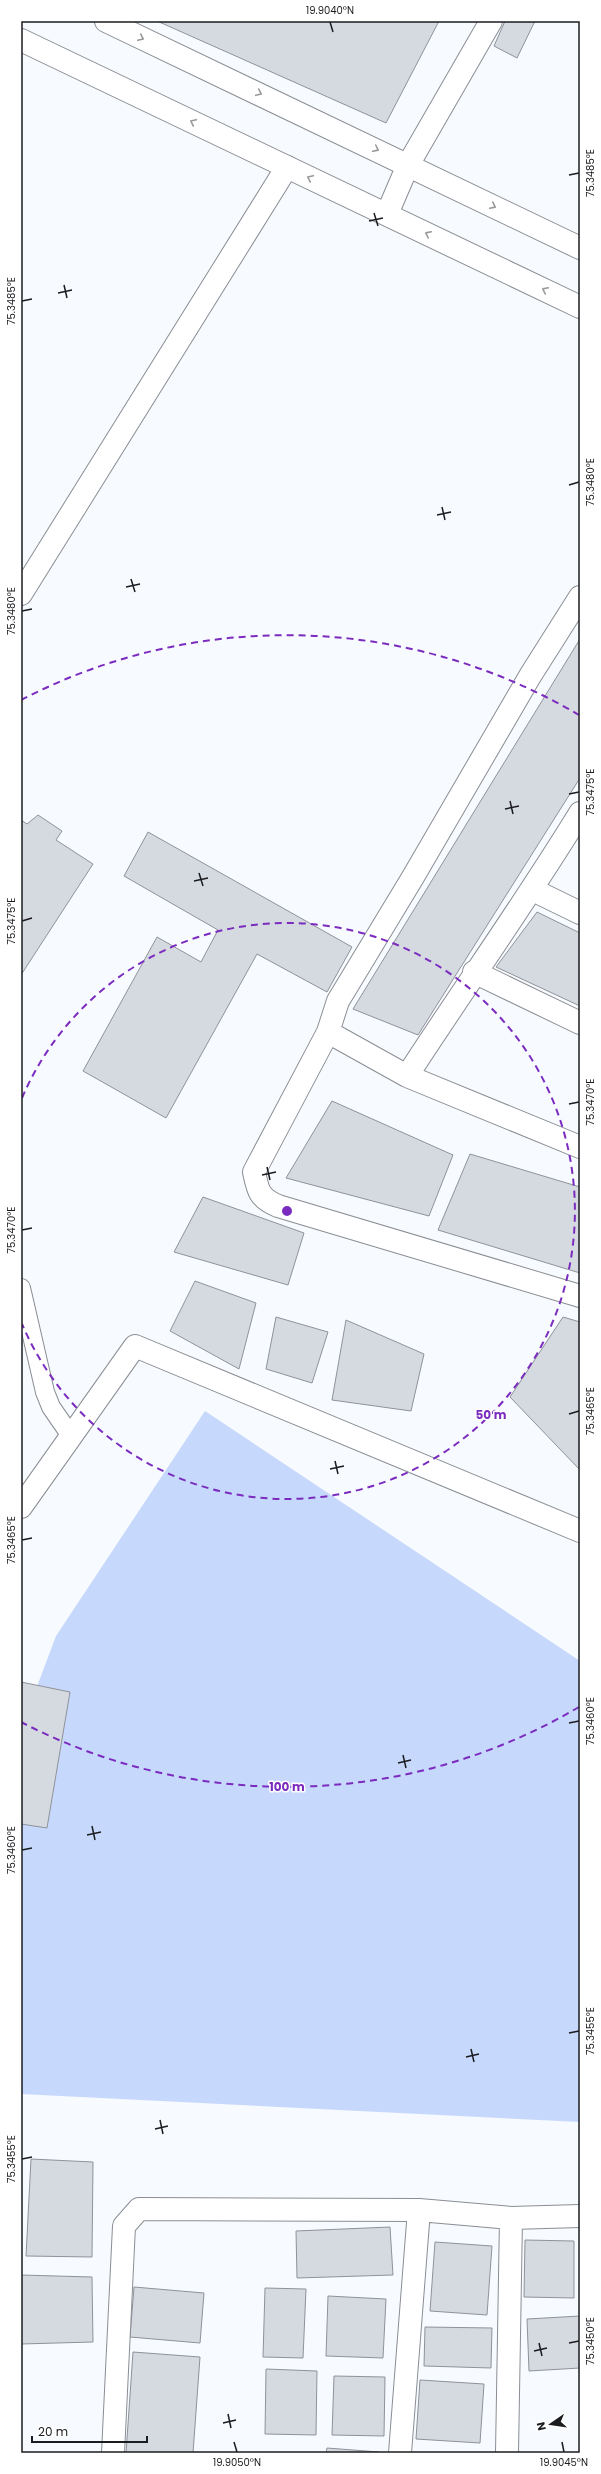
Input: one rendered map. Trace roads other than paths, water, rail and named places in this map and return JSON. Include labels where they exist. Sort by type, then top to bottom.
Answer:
[{"type":"street","points":[[106,21],[408,164],[580,248]]},
{"type":"street","points":[[386,214],[408,164],[491,21]]},
{"type":"street","points":[[21,40],[580,307]]},
{"type":"street","points":[[21,594],[286,166]]},
{"type":"street","points":[[580,597],[530,676],[413,877],[338,1001],[328,1032],[254,1172],[258,1189],[265,1200],[580,1296]]},
{"type":"street","points":[[407,1076],[474,972],[533,890],[580,813]]},
{"type":"street","points":[[533,890],[580,913]]},
{"type":"street","points":[[474,972],[580,1023]]},
{"type":"street","points":[[328,1032],[407,1076],[580,1147]]},
{"type":"street","points":[[21,1507],[134,1346],[580,1532]]},
{"type":"street","points":[[113,2453],[124,2226],[139,2209],[419,2210],[511,2218],[580,2216]]},
{"type":"street","points":[[400,2453],[419,2210]]},
{"type":"street","points":[[507,2453],[511,2218]]},
{"type":"lane","points":[[21,1288],[51,1407],[71,1436]]}]
